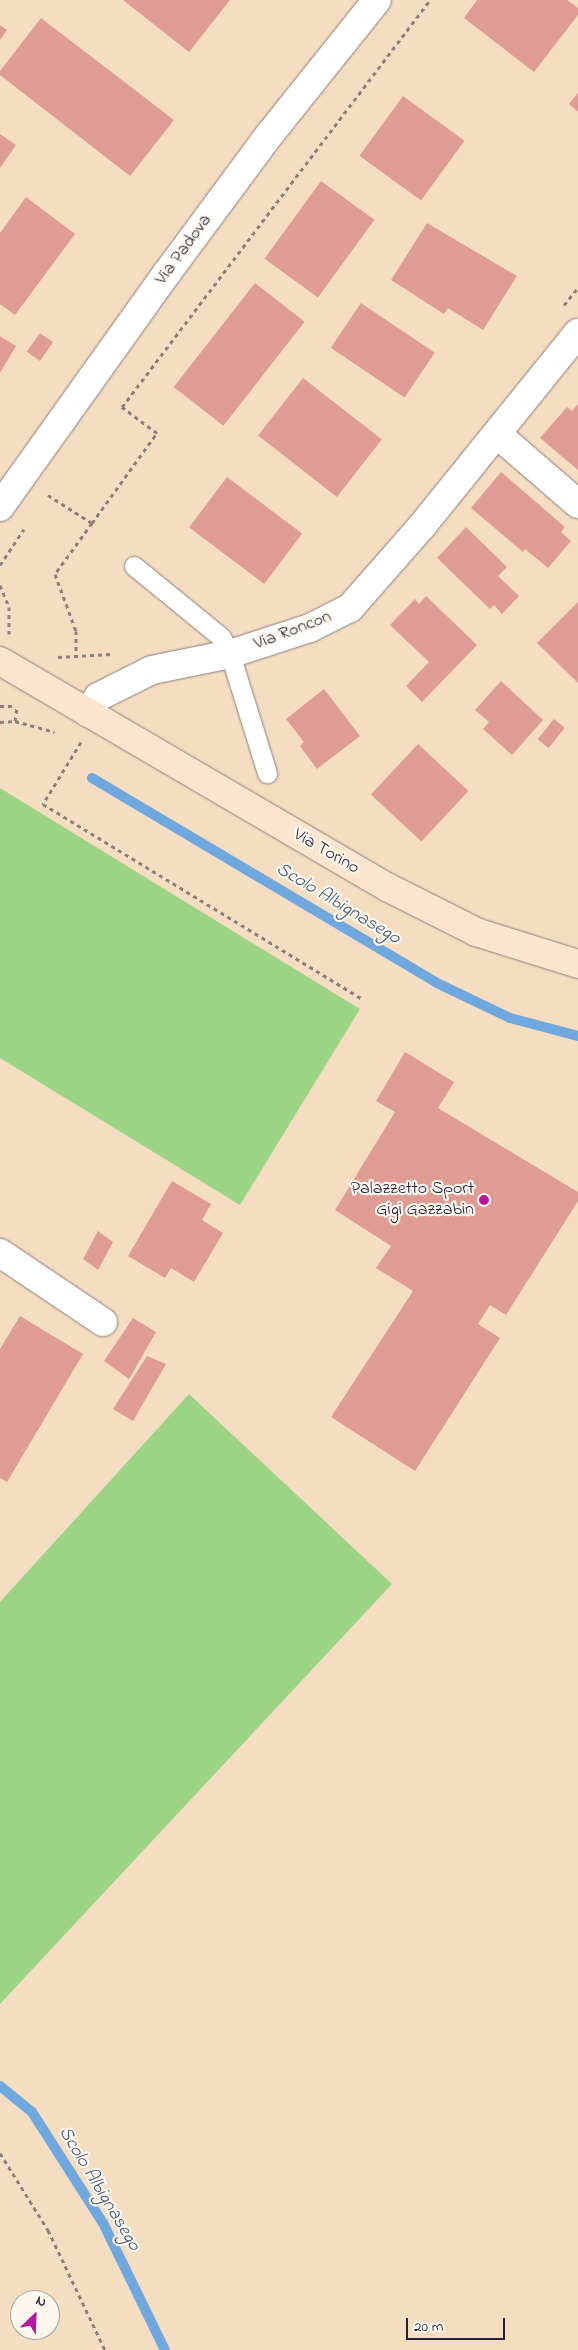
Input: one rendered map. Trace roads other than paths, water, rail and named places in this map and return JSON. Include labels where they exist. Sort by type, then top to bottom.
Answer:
[{"type":"street","name":"Via Padova","points":[[0,507],[167,273],[270,134],[374,1]]},
{"type":"street","name":"Via Roncon","points":[[88,713],[98,697],[136,677],[187,661],[230,654],[310,628],[350,608],[422,526],[578,333]]},
{"type":"street","points":[[496,434],[578,504]]},
{"type":"street","points":[[7,651],[88,713]]},
{"type":"street","name":"Via Torino","points":[[88,713],[387,888],[476,932],[578,964]]},
{"type":"street","points":[[2,1258],[103,1322]]},
{"type":"lane","points":[[134,566],[221,637],[230,654],[267,773]]},
{"type":"waterway","name":"Scolo Albignasego","points":[[92,778],[437,983],[510,1018],[578,1036]]},
{"type":"waterway","name":"Scolo Albignasego","points":[[0,2086],[32,2112],[103,2223],[165,2350]]},
{"type":"place","name":"Palazzetto Sport Gigi Gazzabin","points":[[484,1200]]}]
